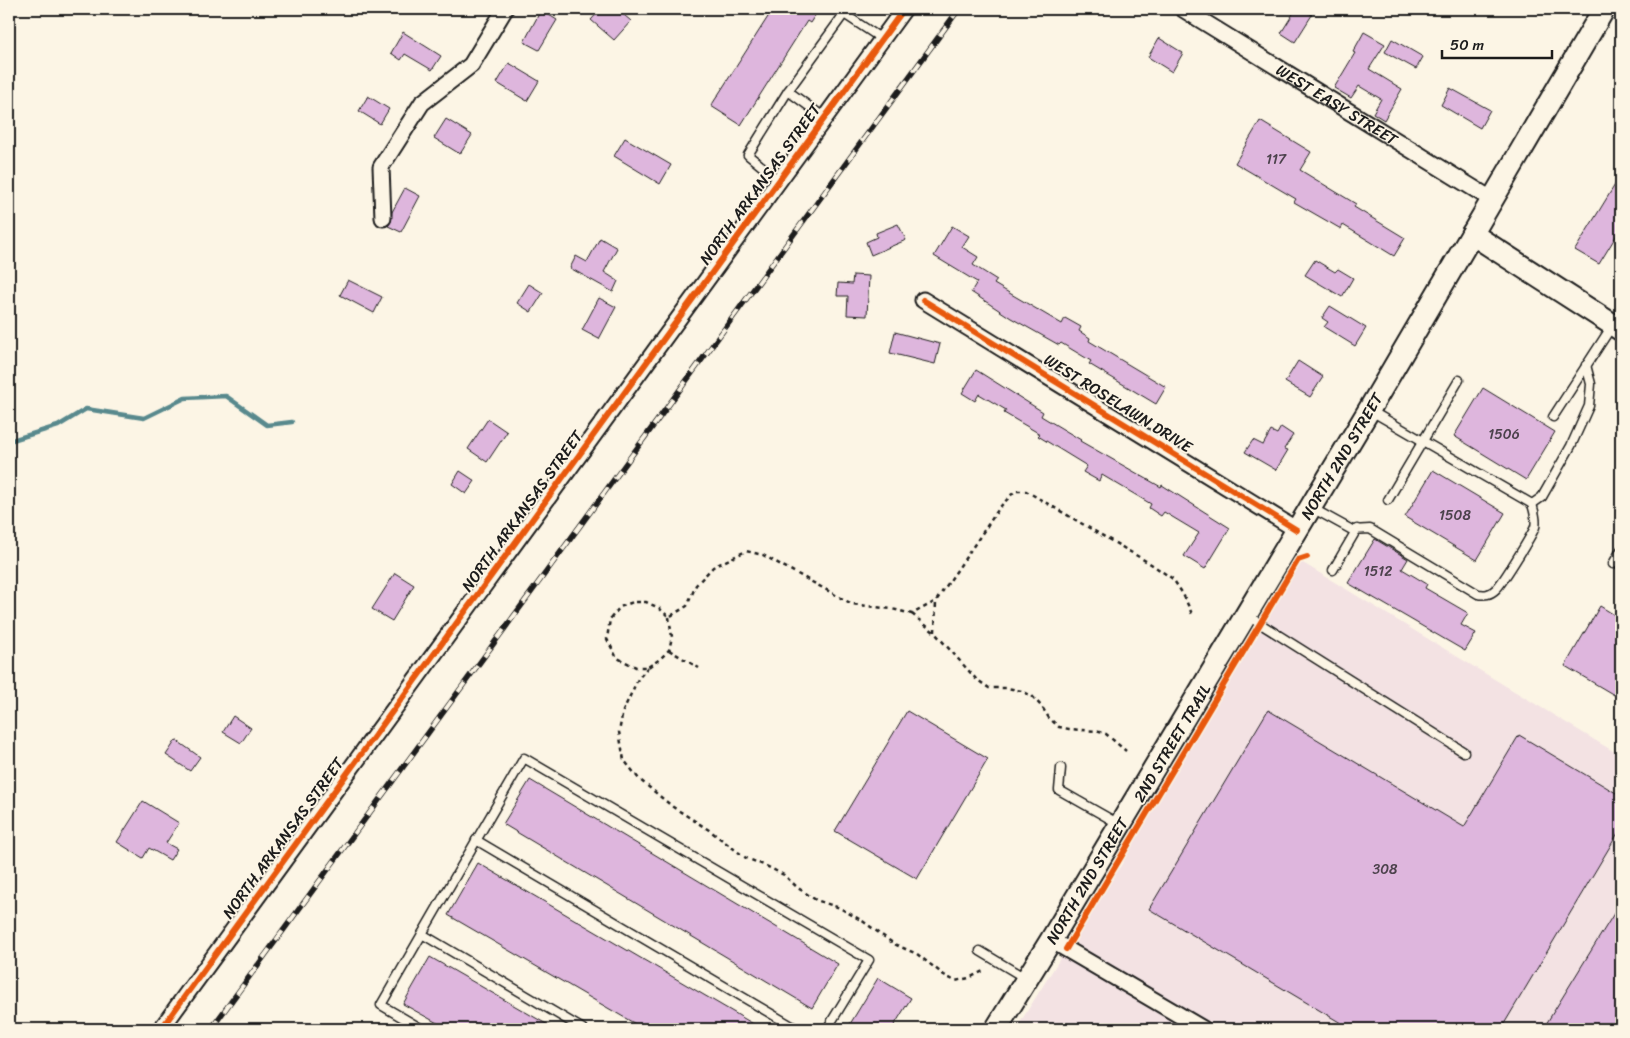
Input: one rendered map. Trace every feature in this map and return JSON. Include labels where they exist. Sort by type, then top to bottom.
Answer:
[{"type":"main road","name":"NORTH 2ND STREET","points":[[996,1029],[1369,410],[1604,9]]},
{"type":"main road","points":[[1472,234],[1617,327]]},
{"type":"street","points":[[383,218],[381,166],[422,103],[471,65],[505,9]]},
{"type":"street","name":"NORTH ARKANSAS STREET","points":[[161,1029],[904,9]]},
{"type":"street","name":"WEST EASY STREET","points":[[1183,9],[1491,199]]},
{"type":"street","name":"WEST ROSELAWN DRIVE","points":[[923,300],[1297,530]]},
{"type":"street","points":[[1051,940],[1203,1029]]},
{"type":"lane","points":[[780,181],[748,156],[788,91],[844,14],[882,40]]},
{"type":"lane","points":[[788,91],[825,118]]},
{"type":"lane","points":[[1553,417],[1586,365],[1617,327]]},
{"type":"lane","points":[[1532,504],[1542,498],[1572,446],[1589,406],[1591,384],[1586,365]]},
{"type":"lane","points":[[1388,500],[1459,380]]},
{"type":"lane","points":[[1311,507],[1348,528],[1370,530],[1478,594],[1486,595],[1496,590],[1503,581],[1535,527],[1535,515],[1532,504],[1369,410]]},
{"type":"lane","points":[[1333,570],[1357,530]]},
{"type":"lane","points":[[1613,564],[1621,550]]},
{"type":"lane","points":[[1246,615],[1464,752]]},
{"type":"lane","points":[[422,1029],[381,1005],[524,758],[870,960],[827,1029]]},
{"type":"lane","points":[[1061,768],[1059,790],[1120,825]]},
{"type":"lane","points":[[476,840],[797,1029]]},
{"type":"lane","points":[[422,934],[583,1029]]},
{"type":"lane","points":[[980,951],[1027,979]]},
{"type":"path","points":[[912,614],[936,601],[1000,507],[1015,491],[1026,491],[1174,579],[1192,614]]},
{"type":"path","points":[[669,617],[687,606],[696,585],[713,568],[746,551],[763,555],[852,604],[892,609],[912,614],[935,633],[976,679],[989,688],[1006,688],[1022,691],[1032,696],[1049,718],[1059,727],[1096,730],[1106,734],[1126,751]]},
{"type":"path","points":[[935,633],[936,601]]},
{"type":"path","points":[[648,667],[636,668],[617,658],[606,639],[610,619],[620,607],[633,602],[646,602],[658,608],[669,617],[672,637],[669,650],[648,667],[638,679],[623,711],[619,732],[624,760],[639,779],[673,807],[709,830],[746,858],[784,875],[798,888],[816,900],[840,908],[864,922],[894,944],[917,954],[944,975],[955,981],[969,978],[983,971]]},
{"type":"path","points":[[669,650],[699,668]]},
{"type":"shaded area","points":[[1298,560],[1621,756],[1621,1029],[1016,1029],[1066,949]]},
{"type":"building","points":[[601,9],[617,9],[631,21],[614,40],[591,20]]},
{"type":"building","points":[[773,9],[819,9],[810,23],[807,21],[741,125],[711,106]]},
{"type":"building","points":[[1296,9],[1302,9],[1312,15],[1295,42],[1281,33]]},
{"type":"building","points":[[541,10],[557,20],[539,50],[524,42]]},
{"type":"building","points":[[403,32],[441,56],[432,70],[405,54],[401,60],[391,53]]},
{"type":"building","points":[[1364,32],[1385,44],[1369,69],[1402,89],[1384,120],[1373,113],[1381,99],[1359,86],[1351,98],[1334,88],[1355,53],[1353,52]]},
{"type":"building","points":[[1159,38],[1183,53],[1172,72],[1148,57]]},
{"type":"building","points":[[1392,39],[1423,57],[1416,69],[1385,52]]},
{"type":"building","points":[[509,63],[539,81],[527,101],[497,83]]},
{"type":"building","points":[[1450,88],[1490,110],[1480,128],[1441,105]]},
{"type":"building","points":[[368,96],[389,109],[380,124],[359,111]]},
{"type":"building","points":[[446,119],[472,135],[460,154],[434,138]]},
{"type":"building","points":[[1260,121],[1311,152],[1300,170],[1356,204],[1354,207],[1405,238],[1394,256],[1343,225],[1341,229],[1294,202],[1296,199],[1235,163]]},
{"type":"building","points":[[625,138],[671,165],[660,184],[614,156]]},
{"type":"building","points":[[1621,175],[1621,228],[1599,264],[1575,250]]},
{"type":"building","points":[[405,188],[420,196],[401,232],[388,226],[391,222],[392,212]]},
{"type":"building","points":[[898,224],[906,240],[871,255],[866,242],[877,237],[876,233]]},
{"type":"building","points":[[952,226],[969,236],[962,247],[978,257],[973,265],[997,280],[994,284],[1062,324],[1065,318],[1081,327],[1079,331],[1090,338],[1089,341],[1166,387],[1156,404],[1089,364],[1091,361],[1061,343],[1059,345],[1011,318],[971,292],[977,282],[934,256]]},
{"type":"building","points":[[600,238],[617,248],[604,272],[618,281],[613,292],[570,268],[576,256],[587,262]]},
{"type":"building","points":[[1315,260],[1335,272],[1338,269],[1353,278],[1342,297],[1305,275]]},
{"type":"building","points":[[853,275],[869,276],[867,316],[847,315],[848,296],[837,296],[838,283],[852,284]]},
{"type":"building","points":[[348,280],[382,297],[374,313],[340,295]]},
{"type":"building","points":[[529,284],[543,293],[531,312],[517,303]]},
{"type":"building","points":[[599,298],[616,307],[599,339],[582,330]]},
{"type":"building","points":[[1330,306],[1366,328],[1355,346],[1324,327],[1328,322],[1322,318]]},
{"type":"building","points":[[895,332],[940,344],[935,364],[890,353]]},
{"type":"building","points":[[1298,361],[1323,377],[1310,397],[1285,382]]},
{"type":"building","points":[[976,370],[1043,412],[1041,416],[1080,441],[1161,487],[1162,485],[1230,528],[1205,569],[1184,556],[1199,533],[1164,512],[1161,516],[1149,508],[1151,504],[1102,475],[1099,481],[1083,472],[1087,466],[1038,436],[1040,434],[1004,413],[1006,410],[979,394],[975,401],[962,393]]},
{"type":"building","points":[[1483,388],[1555,432],[1526,480],[1454,436]]},
{"type":"building","points":[[488,419],[507,432],[487,462],[468,449]]},
{"type":"building","points":[[1281,427],[1293,435],[1284,449],[1288,450],[1276,470],[1245,452],[1253,440],[1263,445],[1271,431],[1277,434]]},
{"type":"building","points":[[1433,470],[1505,513],[1477,560],[1405,517]]},
{"type":"building","points":[[460,471],[475,481],[466,494],[452,484]]},
{"type":"building","points":[[1375,539],[1408,559],[1402,569],[1427,584],[1425,588],[1468,613],[1461,625],[1476,633],[1465,651],[1348,583]]},
{"type":"building","points":[[395,573],[414,585],[392,621],[372,609]]},
{"type":"building","points":[[1600,606],[1621,619],[1621,699],[1565,666]]},
{"type":"building","points":[[1268,710],[1464,827],[1519,735],[1621,796],[1621,828],[1501,1029],[1351,1029],[1149,909]]},
{"type":"building","points":[[907,711],[988,759],[917,879],[835,831]]},
{"type":"building","points":[[233,716],[251,728],[241,743],[223,732]]},
{"type":"building","points":[[176,740],[200,757],[190,771],[166,755]]},
{"type":"building","points":[[530,780],[838,964],[812,1008],[503,824]]},
{"type":"building","points":[[143,801],[179,823],[166,843],[177,849],[170,860],[149,848],[143,858],[117,842]]},
{"type":"building","points":[[478,863],[762,1029],[644,1029],[448,915]]},
{"type":"building","points":[[1621,902],[1621,1029],[1543,1029]]},
{"type":"building","points":[[430,957],[555,1029],[448,1029],[403,1004]]},
{"type":"building","points":[[878,978],[911,998],[892,1029],[847,1029]]},
{"type":"waterway","points":[[9,441],[58,426],[86,409],[144,418],[185,398],[226,396],[267,425],[292,422]]},
{"type":"railway","points":[[211,1029],[959,9]]},
{"type":"cycle path","points":[[161,1029],[904,9]]},
{"type":"cycle path","points":[[923,300],[1297,530]]},
{"type":"cycle path","name":"2ND STREET TRAIL","points":[[1066,949],[1298,560],[1307,557]]}]
